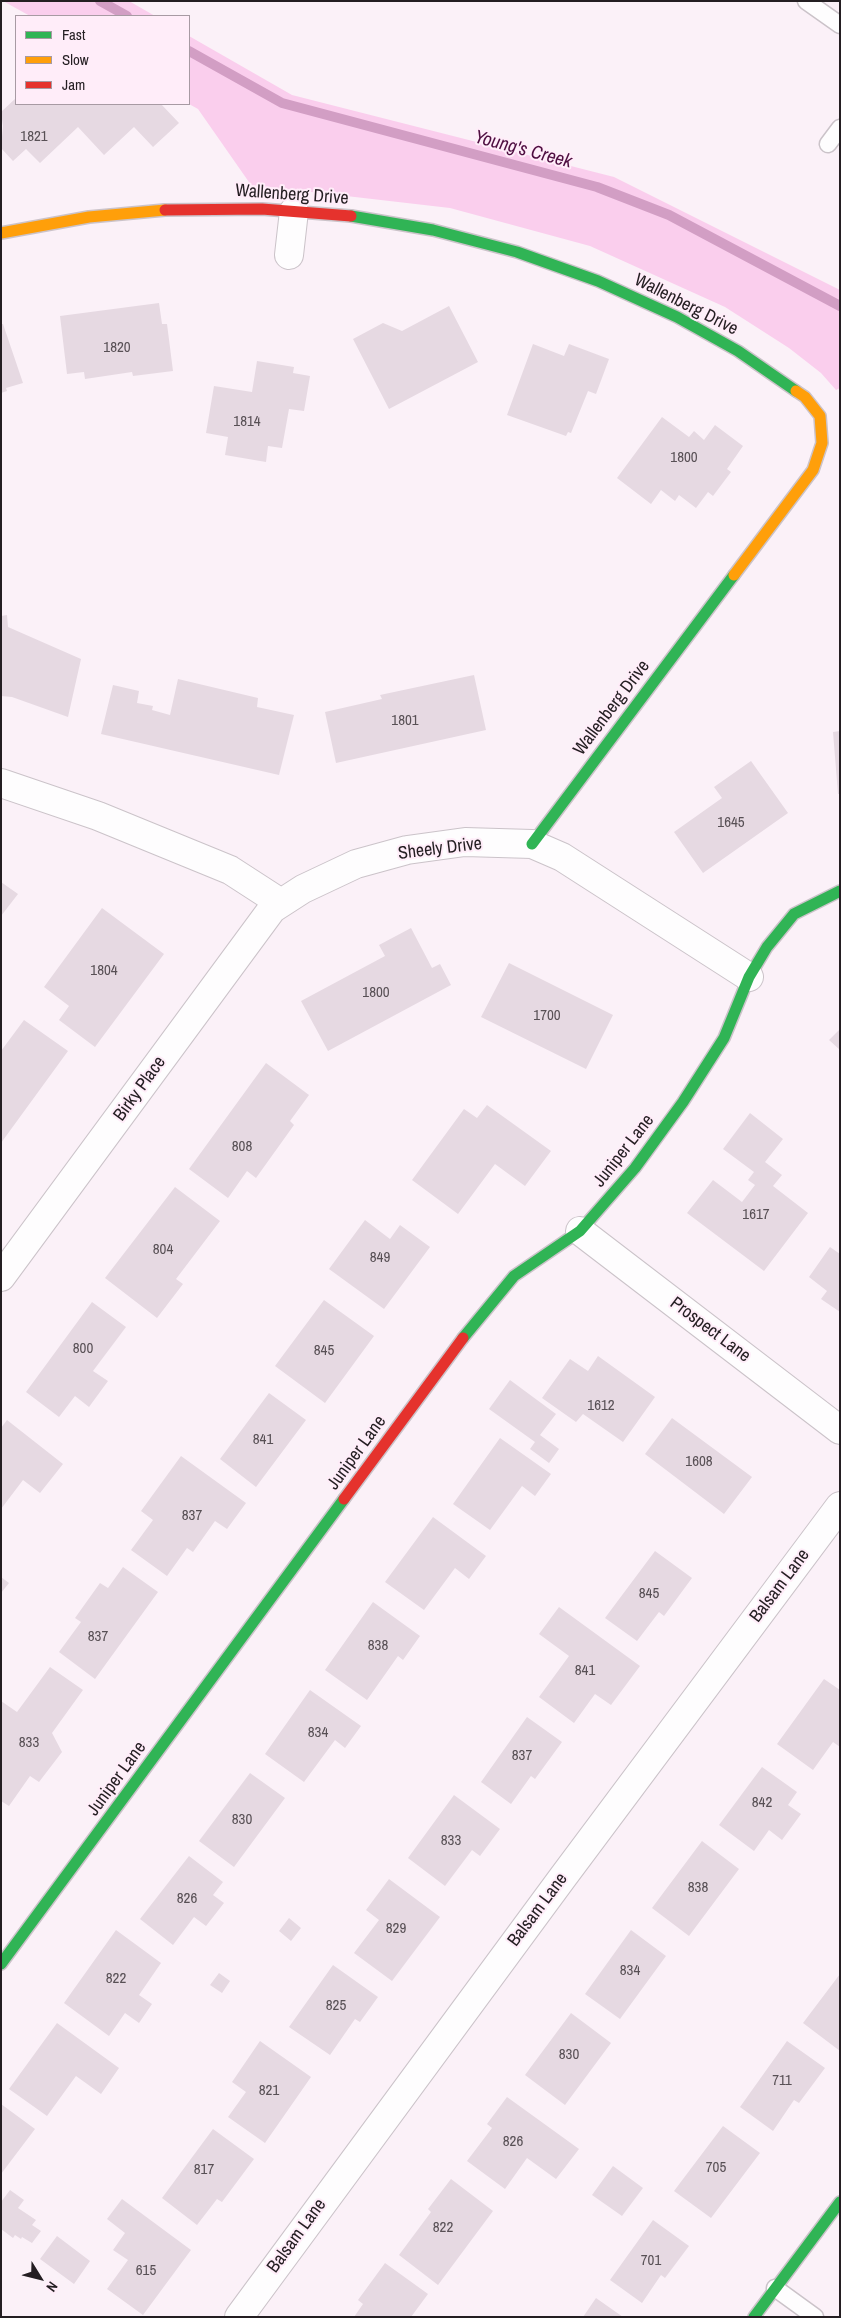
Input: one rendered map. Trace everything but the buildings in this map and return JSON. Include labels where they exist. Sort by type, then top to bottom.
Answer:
[{"type":"street","name":"Wallenberg Drive","points":[[1,233],[89,217],[175,209],[262,208],[348,215],[433,230],[517,252],[598,281],[677,317],[738,351],[804,397],[820,416],[822,443],[813,470],[532,844]]},
{"type":"street","points":[[289,256],[294,211]]},
{"type":"street","points":[[1,783],[98,816],[230,870],[281,903]]},
{"type":"street","name":"Sheely Drive","points":[[281,903],[303,889],[356,864],[406,850],[465,842],[532,844],[562,857],[750,977]]},
{"type":"street","points":[[750,977],[767,947],[794,914],[821,898],[840,891]]},
{"type":"street","name":"Birky Place","points":[[1,1277],[272,909],[281,903]]},
{"type":"street","name":"Juniper Lane","points":[[1,1964],[486,1309],[514,1276],[580,1231],[635,1168],[683,1102],[724,1038],[750,977]]},
{"type":"street","name":"Prospect Lane","points":[[580,1231],[840,1430]]},
{"type":"street","name":"Balsam Lane","points":[[239,2317],[569,1869],[840,1506]]},
{"type":"street","points":[[754,2317],[840,2202]]},
{"type":"lane","points":[[806,1],[840,26]]},
{"type":"lane","points":[[828,144],[840,128]]},
{"type":"lane","points":[[775,2288],[815,2317]]},
{"type":"shaded area","points":[[3,1],[129,1],[153,15],[28,15]]},
{"type":"shaded area","points":[[190,37],[292,95],[614,177],[840,290],[840,388],[836,390],[821,373],[789,348],[725,307],[590,246],[450,208],[251,185],[198,109],[190,105]]},
{"type":"waterway","name":"Young's Creek","points":[[100,1],[125,15]]},
{"type":"waterway","name":"Young's Creek","points":[[190,52],[282,103],[597,187],[669,215],[840,306]]},
{"type":"traffic: fast","points":[[351,216],[433,230],[517,252],[598,281],[677,317],[738,351],[796,391]]},
{"type":"traffic: fast","points":[[532,844],[734,575]]},
{"type":"traffic: fast","points":[[463,1338],[514,1276],[580,1231],[635,1168],[683,1102],[724,1038],[749,977],[767,947],[794,914],[840,891]]},
{"type":"traffic: fast","points":[[1,1964],[344,1499]]},
{"type":"traffic: fast","points":[[754,2317],[840,2202]]},
{"type":"traffic: slow","points":[[1,233],[89,217],[165,210]]},
{"type":"traffic: slow","points":[[734,575],[813,470],[822,443],[820,416],[805,397],[796,391]]},
{"type":"traffic: jam","points":[[165,210],[262,209],[351,216]]},
{"type":"traffic: jam","points":[[344,1499],[463,1338]]}]
